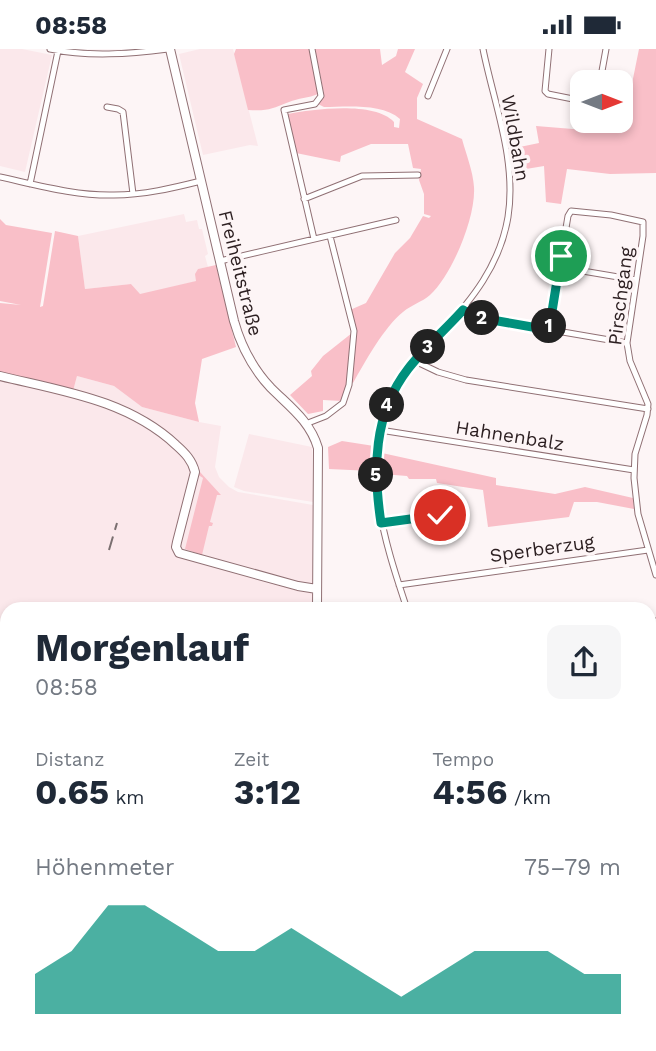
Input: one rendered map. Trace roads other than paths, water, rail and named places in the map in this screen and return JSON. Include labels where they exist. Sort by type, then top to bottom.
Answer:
[{"type":"street","points":[[50,49],[110,55],[169,49]]},
{"type":"street","name":"Freiheitstraße","points":[[169,49],[235,325],[247,354],[271,387],[308,423],[315,435],[319,451],[317,602]]},
{"type":"street","points":[[312,49],[321,96],[315,104],[284,110],[314,239]]},
{"type":"street","points":[[428,96],[447,49]]},
{"type":"street","name":"Wildbahn","points":[[405,602],[381,523],[376,472],[380,430],[391,396],[415,361],[463,310],[492,268],[503,239],[509,205],[509,165],[483,49]]},
{"type":"street","points":[[549,49],[545,91],[570,98]]},
{"type":"street","points":[[602,70],[606,49]]},
{"type":"street","points":[[30,184],[58,51]]},
{"type":"street","points":[[107,107],[123,112],[133,194]]},
{"type":"street","points":[[304,199],[362,176],[418,175]]},
{"type":"street","points":[[0,177],[82,193],[133,194],[201,181]]},
{"type":"street","name":"Pirschgang","points":[[559,267],[571,211],[643,222],[626,343],[648,409]]},
{"type":"street","points":[[220,261],[396,220]]},
{"type":"street","points":[[308,423],[326,416],[343,403],[349,385],[354,331],[330,236]]},
{"type":"street","points":[[549,330],[559,267],[636,280]]},
{"type":"street","points":[[463,310],[475,317],[626,343]]},
{"type":"street","points":[[415,361],[438,372],[466,380],[648,409],[635,454],[634,470],[636,500],[656,575]]},
{"type":"street","points":[[0,376],[121,408],[157,429],[185,453],[195,472],[176,547],[184,556],[317,589]]},
{"type":"street","name":"Hahnenbalz","points":[[380,430],[634,470]]},
{"type":"street","points":[[381,523],[450,513]]},
{"type":"street","name":"Sperberzug","points":[[399,585],[648,549]]},
{"type":"railway","points":[[109,550],[117,523]]}]
